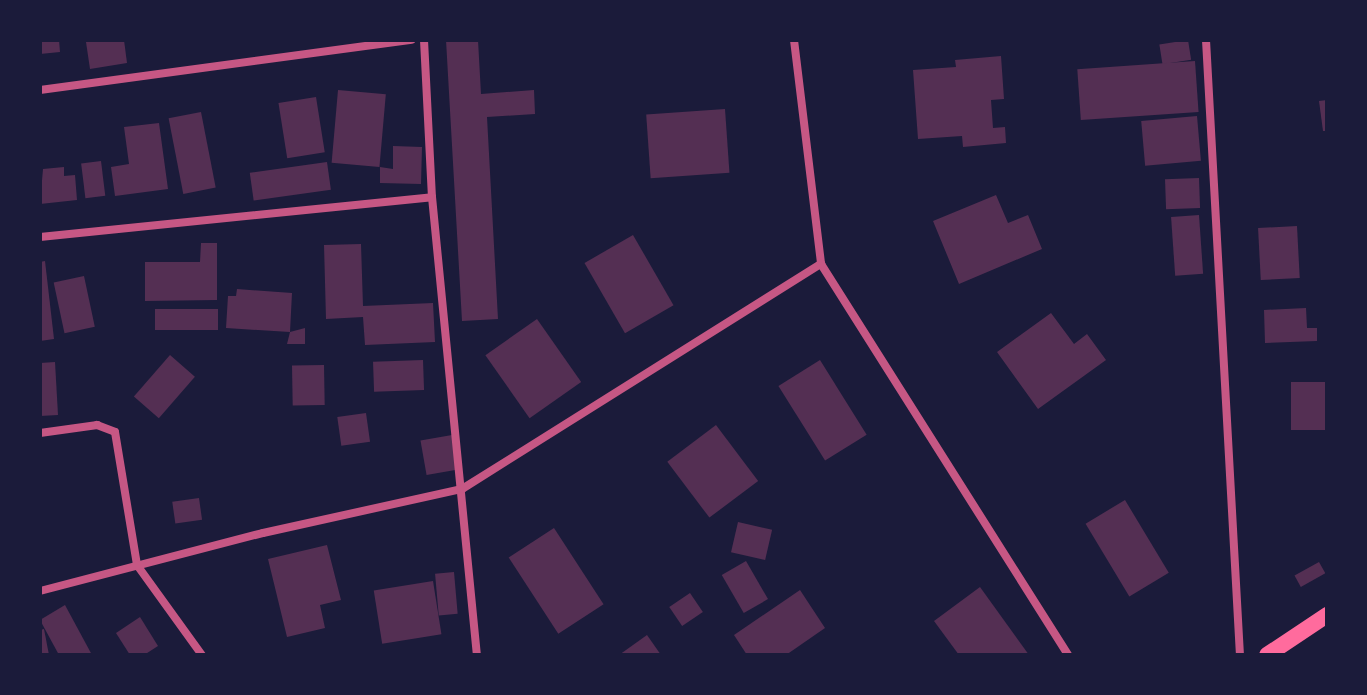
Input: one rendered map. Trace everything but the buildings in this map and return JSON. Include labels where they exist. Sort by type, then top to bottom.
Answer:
[{"type":"main road","points":[[1267,655],[1327,615]]},
{"type":"street","points":[[40,90],[412,40]]},
{"type":"street","points":[[424,40],[432,197],[477,655]]},
{"type":"street","points":[[794,40],[821,264],[1068,655]]},
{"type":"street","points":[[1206,40],[1240,655]]},
{"type":"street","points":[[40,237],[432,197]]},
{"type":"street","points":[[40,591],[137,565],[462,489],[821,264]]},
{"type":"street","points":[[40,433],[97,425],[111,429],[118,438],[137,565],[202,655]]}]
